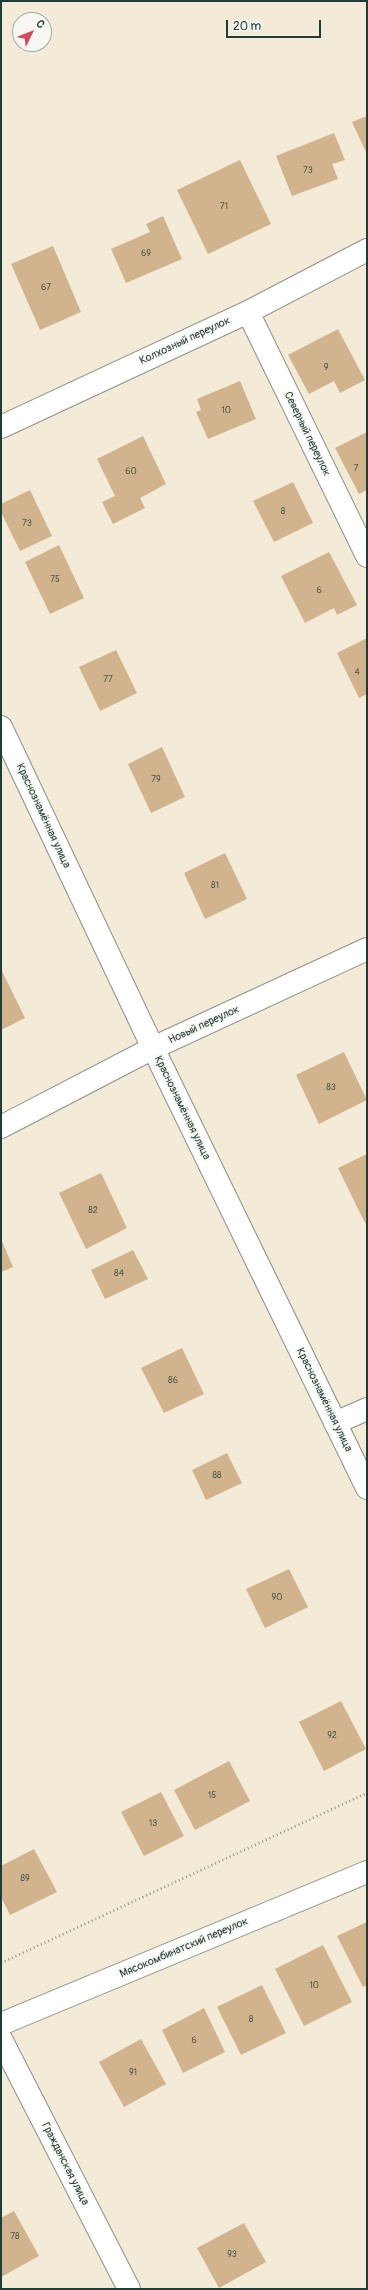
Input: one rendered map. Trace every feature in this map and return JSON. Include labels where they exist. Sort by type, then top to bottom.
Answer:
[{"type":"street","name":"Колхозный переулок","points":[[1,428],[248,312],[367,250]]},
{"type":"street","name":"Северный переулок","points":[[248,312],[367,556]]},
{"type":"street","name":"Краснознамённая улица","points":[[1,727],[152,1048],[367,1488]]},
{"type":"street","name":"Новый переулок","points":[[1,1127],[152,1048],[367,949]]},
{"type":"street","points":[[336,1423],[367,1409]]},
{"type":"street","name":"Мясокомбинатский переулок","points":[[1,2024],[367,1872]]},
{"type":"street","name":"Гражданская улица","points":[[1,2039],[129,2289]]},
{"type":"path","points":[[1,1963],[367,1793]]},
{"type":"building","points":[[367,116],[367,154],[352,122]]},
{"type":"building","points":[[334,133],[345,160],[332,164],[338,179],[292,196],[276,156]]},
{"type":"building","points":[[240,160],[271,224],[208,254],[177,190]]},
{"type":"building","points":[[163,216],[182,259],[126,283],[111,249],[150,232],[146,224]]},
{"type":"building","points":[[53,246],[81,312],[40,330],[11,264]]},
{"type":"building","points":[[338,329],[365,380],[340,393],[334,381],[309,394],[288,355]]},
{"type":"building","points":[[240,381],[256,419],[208,439],[196,412],[201,410],[197,399]]},
{"type":"building","points":[[367,432],[367,490],[359,494],[335,448]]},
{"type":"building","points":[[143,436],[166,484],[140,498],[145,508],[113,524],[102,502],[115,496],[97,459]]},
{"type":"building","points":[[293,482],[313,523],[274,542],[253,501]]},
{"type":"building","points":[[30,490],[52,536],[20,551],[1,512],[1,504]]},
{"type":"building","points":[[59,545],[84,598],[50,614],[25,562]]},
{"type":"building","points":[[329,552],[357,605],[337,615],[334,608],[305,623],[281,576]]},
{"type":"building","points":[[367,638],[367,694],[359,698],[337,653]]},
{"type":"building","points":[[116,650],[137,693],[100,711],[79,667]]},
{"type":"building","points":[[162,747],[185,797],[151,813],[128,764]]},
{"type":"building","points":[[225,853],[247,899],[205,919],[184,873]]},
{"type":"building","points":[[1,969],[25,1018],[1,1030]]},
{"type":"building","points":[[344,1052],[367,1100],[319,1124],[296,1075]]},
{"type":"building","points":[[367,1154],[367,1221],[365,1223],[338,1168]]},
{"type":"building","points":[[101,1173],[127,1228],[86,1249],[59,1193]]},
{"type":"building","points":[[1,1239],[13,1267],[1,1272]]},
{"type":"building","points":[[133,1250],[148,1279],[105,1299],[91,1270]]},
{"type":"building","points":[[182,1348],[204,1394],[164,1413],[141,1368]]},
{"type":"building","points":[[227,1453],[242,1483],[206,1500],[192,1470]]},
{"type":"building","points":[[289,1569],[308,1607],[265,1628],[246,1589]]},
{"type":"building","points":[[341,1701],[366,1749],[324,1771],[299,1722]]},
{"type":"building","points":[[229,1761],[250,1801],[195,1830],[174,1790]]},
{"type":"building","points":[[161,1792],[184,1836],[144,1856],[121,1812]]},
{"type":"building","points":[[34,1849],[57,1892],[10,1915],[1,1897],[1,1866]]},
{"type":"building","points":[[367,1922],[367,1985],[363,1987],[337,1936]]},
{"type":"building","points":[[323,1945],[352,2002],[304,2026],[275,1969]]},
{"type":"building","points":[[262,1985],[286,2033],[241,2055],[217,2007]]},
{"type":"building","points":[[204,2008],[225,2052],[183,2073],[162,2030]]},
{"type":"building","points":[[141,2039],[166,2084],[124,2107],[99,2062]]},
{"type":"building","points":[[14,2211],[39,2256],[1,2277],[1,2218]]},
{"type":"building","points":[[244,2223],[266,2262],[219,2288],[197,2248]]}]
